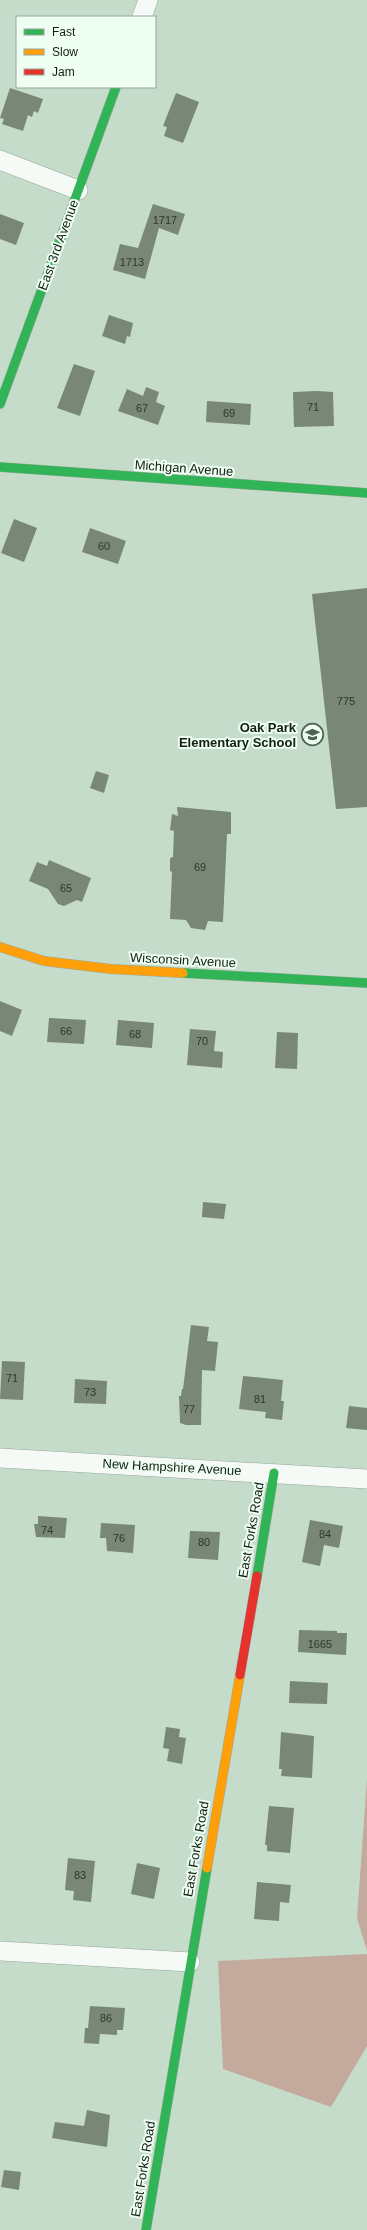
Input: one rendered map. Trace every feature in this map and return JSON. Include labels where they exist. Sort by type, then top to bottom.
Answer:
[{"type":"street","points":[[142,16],[148,0]]},
{"type":"street","name":"East 3rd Avenue","points":[[0,404],[116,88]]},
{"type":"street","points":[[0,160],[78,190]]},
{"type":"street","name":"Michigan Avenue","points":[[0,467],[367,493]]},
{"type":"street","name":"Wisconsin Avenue","points":[[0,947],[44,961],[111,969],[367,983]]},
{"type":"street","name":"New Hampshire Avenue","points":[[0,1458],[367,1479]]},
{"type":"street","name":"East Forks Road","points":[[146,2230],[190,1962],[274,1473]]},
{"type":"street","points":[[0,1951],[190,1962]]},
{"type":"shaded area","points":[[367,1779],[367,1951],[357,1918]]},
{"type":"shaded area","points":[[367,1954],[367,2046],[331,2107],[223,2069],[218,1961]]},
{"type":"building","points":[[10,88],[43,99],[38,113],[34,111],[32,117],[28,115],[23,131],[2,124],[4,119],[0,118]]},
{"type":"building","points":[[176,93],[199,102],[183,143],[164,136],[167,127],[163,126]]},
{"type":"building","points":[[153,204],[185,214],[178,235],[159,228],[145,279],[113,270],[120,244],[138,248]]},
{"type":"building","points":[[0,214],[24,223],[16,245],[0,239]]},
{"type":"building","points":[[109,315],[133,323],[130,337],[127,336],[125,344],[102,336]]},
{"type":"building","points":[[74,364],[95,371],[80,416],[57,408]]},
{"type":"building","points":[[146,387],[159,392],[156,402],[165,406],[158,425],[118,411],[127,389],[143,396]]},
{"type":"building","points":[[293,392],[333,392],[334,426],[294,427]]},
{"type":"building","points":[[207,401],[251,404],[250,425],[206,422]]},
{"type":"building","points":[[14,519],[37,528],[24,562],[1,553]]},
{"type":"building","points":[[90,528],[126,541],[118,564],[82,552]]},
{"type":"building","points":[[367,588],[367,807],[336,809],[312,594]]},
{"type":"building","points":[[96,771],[109,775],[104,793],[90,788]]},
{"type":"building","points":[[177,807],[231,812],[231,834],[227,834],[223,922],[208,921],[205,930],[191,928],[186,920],[170,919],[172,872],[170,871],[170,858],[173,857],[174,831],[170,830],[172,814],[178,816]]},
{"type":"building","points":[[49,860],[91,878],[82,902],[77,900],[64,906],[58,904],[48,889],[29,881],[37,862],[47,866]]},
{"type":"building","points":[[0,1001],[22,1010],[12,1036],[0,1031]]},
{"type":"building","points":[[49,1018],[86,1020],[84,1044],[47,1042]]},
{"type":"building","points":[[118,1020],[154,1023],[152,1048],[116,1045]]},
{"type":"building","points":[[190,1029],[216,1031],[214,1051],[223,1052],[222,1068],[187,1065]]},
{"type":"building","points":[[277,1032],[298,1033],[297,1069],[275,1068]]},
{"type":"building","points":[[203,1202],[226,1204],[224,1219],[202,1217]]},
{"type":"building","points":[[191,1325],[209,1327],[207,1341],[218,1342],[215,1371],[202,1370],[201,1425],[186,1425],[180,1423],[179,1396],[181,1396],[183,1389]]},
{"type":"building","points":[[2,1361],[25,1362],[23,1400],[0,1399]]},
{"type":"building","points":[[243,1376],[283,1380],[281,1401],[284,1401],[282,1420],[265,1418],[266,1412],[239,1409]]},
{"type":"building","points":[[75,1379],[107,1381],[106,1404],[74,1403]]},
{"type":"building","points":[[349,1406],[367,1408],[367,1430],[346,1428]]},
{"type":"building","points":[[38,1516],[67,1518],[65,1538],[36,1537],[34,1524],[38,1524]]},
{"type":"building","points":[[310,1520],[343,1526],[339,1548],[324,1545],[320,1566],[302,1562]]},
{"type":"building","points":[[101,1523],[135,1525],[133,1553],[107,1551],[106,1538],[100,1538]]},
{"type":"building","points":[[190,1531],[220,1532],[218,1560],[188,1558]]},
{"type":"building","points":[[299,1630],[337,1631],[337,1633],[347,1633],[346,1655],[298,1652]]},
{"type":"building","points":[[290,1681],[328,1683],[327,1704],[289,1703]]},
{"type":"building","points":[[166,1727],[180,1729],[179,1737],[186,1738],[182,1764],[167,1761],[169,1749],[163,1748]]},
{"type":"building","points":[[281,1732],[314,1736],[312,1778],[281,1776],[282,1769],[279,1769]]},
{"type":"building","points":[[269,1806],[294,1808],[290,1853],[267,1851],[267,1845],[265,1845]]},
{"type":"building","points":[[68,1858],[95,1861],[91,1902],[73,1900],[74,1891],[65,1890]]},
{"type":"building","points":[[137,1863],[160,1868],[154,1899],[131,1894]]},
{"type":"building","points":[[257,1882],[291,1885],[289,1903],[280,1902],[279,1921],[254,1919]]},
{"type":"building","points":[[90,2006],[125,2008],[123,2030],[117,2030],[117,2035],[100,2034],[99,2044],[84,2043],[85,2028],[88,2028]]},
{"type":"building","points":[[87,2110],[110,2115],[107,2147],[52,2138],[55,2122],[84,2126]]},
{"type":"building","points":[[4,2170],[21,2172],[19,2190],[1,2187]]},
{"type":"traffic: fast","points":[[0,404],[116,88]]},
{"type":"traffic: fast","points":[[0,467],[367,493]]},
{"type":"traffic: fast","points":[[183,973],[367,983]]},
{"type":"traffic: fast","points":[[257,1576],[274,1473]]},
{"type":"traffic: fast","points":[[146,2230],[207,1868]]},
{"type":"traffic: slow","points":[[0,947],[44,961],[111,969],[183,973]]},
{"type":"traffic: slow","points":[[207,1868],[240,1675]]},
{"type":"traffic: jam","points":[[240,1675],[257,1576]]},
{"type":"place","name":"Oak Park Elementary School","points":[[312,734]]}]
